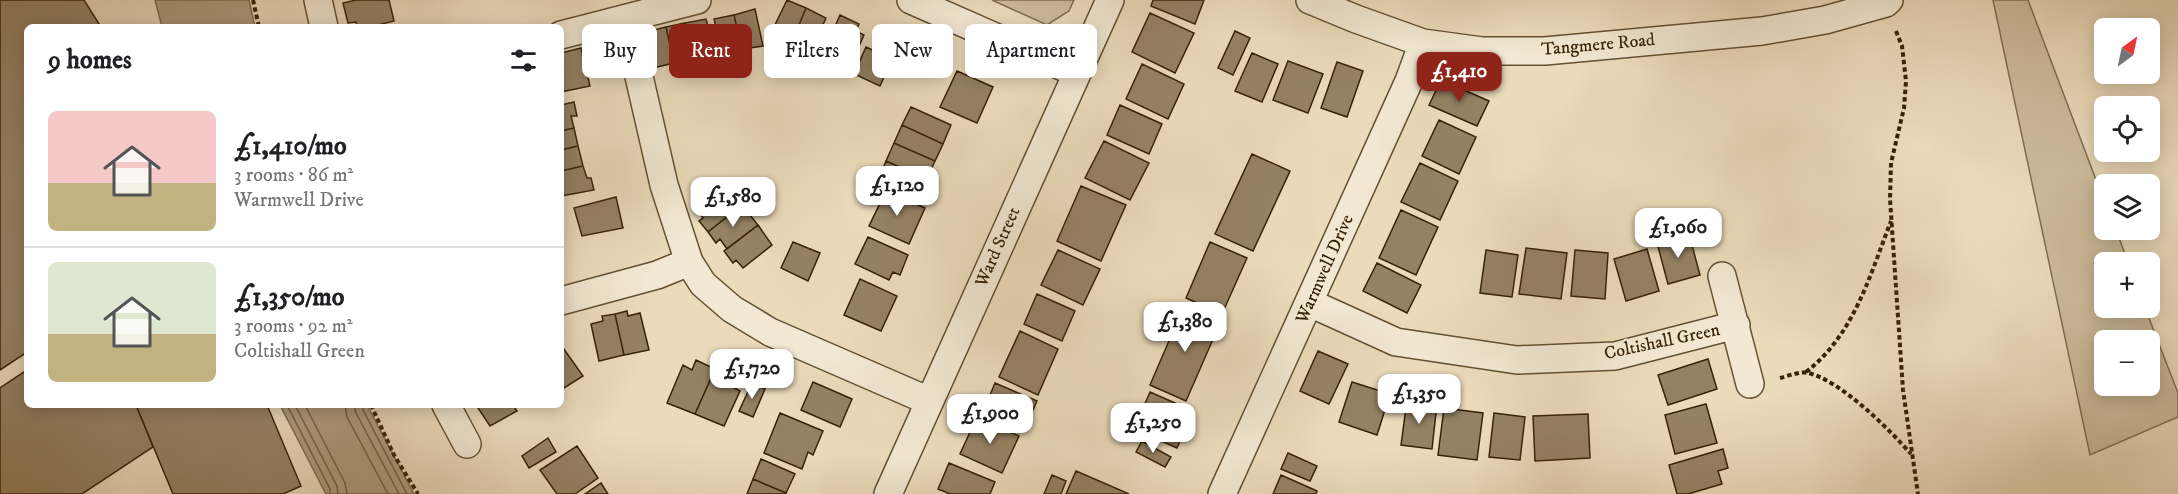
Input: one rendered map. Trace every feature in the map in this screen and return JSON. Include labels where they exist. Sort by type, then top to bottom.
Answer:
[{"type":"street","points":[[318,0],[323,24]]},
{"type":"street","points":[[564,34],[697,0]]},
{"type":"street","points":[[911,0],[965,24]]},
{"type":"street","name":"Ward Street","points":[[1097,29],[1110,0]]},
{"type":"street","name":"Tangmere Road","points":[[1310,0],[1423,43],[1482,51],[1545,51],[1762,31],[1826,20],[1888,2]]},
{"type":"street","points":[[626,20],[664,185],[689,262],[703,284],[732,309],[770,332],[929,401]]},
{"type":"street","name":"Warmwell Drive","points":[[1222,494],[1410,81],[1423,43]]},
{"type":"street","name":"Ward Street","points":[[889,494],[1075,78]]},
{"type":"street","points":[[564,300],[657,275],[689,262]]},
{"type":"street","name":"Coltishall Green","points":[[1722,276],[1750,384]]},
{"type":"street","name":"Coltishall Green","points":[[1310,303],[1396,342],[1517,360],[1615,356],[1736,326]]},
{"type":"street","points":[[448,408],[467,444]]},
{"type":"path","points":[[253,0],[258,24]]},
{"type":"path","points":[[1888,2],[1902,46],[1906,81],[1904,108],[1891,163],[1891,220],[1903,390],[1918,494]]},
{"type":"path","points":[[1750,384],[1806,372],[1831,349],[1844,331],[1862,297],[1891,220]]},
{"type":"path","points":[[1806,372],[1822,379],[1850,397],[1882,423],[1912,454]]},
{"type":"path","points":[[372,408],[394,455],[418,494]]},
{"type":"shaded area","points":[[992,0],[1074,0],[1069,11],[1045,24]]},
{"type":"shaded area","points":[[1993,0],[2028,0],[2094,175],[2094,240],[2120,240],[2124,252],[2094,252],[2094,318],[2149,318],[2154,330],[2094,330],[2094,396],[2160,396],[2160,347],[2178,393],[2178,417],[2090,455]]},
{"type":"water","points":[[155,0],[249,0],[254,24],[161,24]]},
{"type":"water","points":[[282,408],[369,408],[414,494],[326,494]]},
{"type":"building","points":[[0,0],[84,0],[99,24],[24,24],[24,354],[0,370]]},
{"type":"building","points":[[356,0],[389,0],[394,21],[382,24],[348,23],[343,3]]},
{"type":"building","points":[[787,0],[806,8],[799,24],[775,24]]},
{"type":"building","points":[[1153,0],[1204,0],[1195,24],[1151,6]]},
{"type":"building","points":[[806,8],[826,18],[823,24],[799,24]]},
{"type":"building","points":[[755,9],[763,46],[752,48],[752,24],[736,24],[734,15]]},
{"type":"building","points":[[1150,13],[1194,33],[1175,73],[1132,52]]},
{"type":"building","points":[[734,15],[736,24],[715,24],[714,19]]},
{"type":"building","points":[[840,15],[859,24],[836,24]]},
{"type":"building","points":[[706,19],[707,24],[685,24]]},
{"type":"building","points":[[666,27],[669,40],[669,64],[657,67],[657,29]]},
{"type":"building","points":[[1235,31],[1250,38],[1233,75],[1218,68]]},
{"type":"building","points":[[866,47],[872,50],[872,78],[884,78],[880,86],[860,77],[860,60]]},
{"type":"building","points":[[581,48],[582,78],[588,78],[590,86],[564,91],[564,52]]},
{"type":"building","points":[[1252,53],[1278,64],[1262,102],[1235,91]]},
{"type":"building","points":[[1288,61],[1323,74],[1308,113],[1273,100]]},
{"type":"building","points":[[1337,62],[1363,71],[1347,117],[1321,108]]},
{"type":"building","points":[[1142,64],[1184,84],[1168,119],[1126,99]]},
{"type":"building","points":[[957,71],[965,75],[965,78],[973,78],[993,87],[977,123],[940,107]]},
{"type":"building","points":[[1441,80],[1489,101],[1477,126],[1429,105]]},
{"type":"building","points":[[574,102],[577,116],[571,116],[574,128],[564,130],[564,104]]},
{"type":"building","points":[[1120,105],[1162,124],[1149,154],[1107,135]]},
{"type":"building","points":[[911,107],[951,125],[943,144],[902,125]]},
{"type":"building","points":[[1439,120],[1476,137],[1459,174],[1422,156]]},
{"type":"building","points":[[902,125],[943,144],[935,161],[894,143]]},
{"type":"building","points":[[574,128],[578,146],[564,149],[564,130]]},
{"type":"building","points":[[1104,141],[1149,163],[1130,200],[1085,178]]},
{"type":"building","points":[[894,143],[935,161],[927,179],[886,161]]},
{"type":"building","points":[[578,146],[583,166],[564,170],[564,149]]},
{"type":"building","points":[[1252,154],[1290,171],[1253,251],[1215,234]]},
{"type":"building","points":[[886,161],[927,179],[919,198],[878,180]]},
{"type":"building","points":[[1420,163],[1458,181],[1440,220],[1401,202]]},
{"type":"building","points":[[583,166],[587,178],[591,178],[594,190],[564,195],[564,170]]},
{"type":"building","points":[[726,185],[742,205],[708,232],[699,221],[703,218],[696,209]]},
{"type":"building","points":[[1081,186],[1126,205],[1101,261],[1057,241]]},
{"type":"building","points":[[886,191],[925,208],[909,244],[869,226]]},
{"type":"building","points":[[616,197],[623,228],[582,236],[574,208]]},
{"type":"building","points":[[742,205],[758,225],[727,249],[720,239],[716,243],[708,232]]},
{"type":"building","points":[[1401,210],[1438,227],[1416,275],[1379,258]]},
{"type":"building","points":[[758,225],[772,245],[743,268],[736,260],[733,263],[724,251]]},
{"type":"building","points":[[1689,234],[1700,275],[1668,284],[1657,243]]},
{"type":"building","points":[[868,237],[908,255],[900,275],[893,272],[889,280],[855,264]]},
{"type":"building","points":[[793,242],[820,253],[808,281],[781,268]]},
{"type":"building","points":[[1210,242],[1247,258],[1222,314],[1186,298]]},
{"type":"building","points":[[1526,248],[1567,253],[1561,299],[1519,294]]},
{"type":"building","points":[[1647,249],[1659,291],[1626,301],[1614,259]]},
{"type":"building","points":[[1058,250],[1100,269],[1083,305],[1041,285]]},
{"type":"building","points":[[1486,250],[1518,255],[1512,297],[1480,293]]},
{"type":"building","points":[[1575,250],[1608,253],[1605,299],[1571,296]]},
{"type":"building","points":[[1377,263],[1421,285],[1407,313],[1363,291]]},
{"type":"building","points":[[860,279],[897,296],[881,331],[844,315]]},
{"type":"building","points":[[1037,294],[1075,311],[1062,341],[1024,324]]},
{"type":"building","points":[[1184,306],[1221,321],[1186,401],[1150,385]]},
{"type":"building","points":[[627,311],[628,316],[640,313],[649,350],[624,355],[615,314]]},
{"type":"building","points":[[615,314],[624,355],[599,361],[591,324],[603,321],[602,316]]},
{"type":"building","points":[[1020,331],[1058,349],[1038,395],[999,377]]},
{"type":"building","points":[[564,349],[583,376],[564,388]]},
{"type":"building","points":[[1318,351],[1348,364],[1329,404],[1300,391]]},
{"type":"building","points":[[1708,359],[1717,389],[1668,405],[1658,375]]},
{"type":"building","points":[[696,360],[715,369],[695,414],[667,403],[683,365],[692,370]]},
{"type":"building","points":[[715,369],[734,377],[731,386],[740,391],[724,426],[695,414]]},
{"type":"building","points":[[24,372],[24,408],[137,408],[153,447],[82,494],[0,494],[0,388]]},
{"type":"building","points":[[813,382],[852,399],[840,427],[801,410]]},
{"type":"building","points":[[1352,382],[1390,394],[1377,435],[1339,422]]},
{"type":"building","points":[[752,383],[765,389],[753,417],[739,411]]},
{"type":"building","points":[[995,383],[1037,401],[1024,430],[983,412]]},
{"type":"building","points":[[1150,392],[1193,411],[1177,448],[1134,429]]},
{"type":"building","points":[[1407,400],[1437,404],[1432,449],[1401,445]]},
{"type":"building","points":[[1706,404],[1717,443],[1675,454],[1665,415]]},
{"type":"building","points":[[137,408],[268,408],[301,486],[283,494],[173,494]]},
{"type":"building","points":[[478,408],[515,408],[517,411],[490,426]]},
{"type":"building","points":[[1444,408],[1483,413],[1477,460],[1438,455]]},
{"type":"building","points":[[780,413],[823,431],[813,455],[808,452],[802,469],[764,453]]},
{"type":"building","points":[[1494,413],[1525,417],[1520,460],[1489,457]]},
{"type":"building","points":[[1588,414],[1590,458],[1535,461],[1533,416]]},
{"type":"building","points":[[977,417],[1019,436],[1002,473],[960,454]]},
{"type":"building","points":[[548,438],[556,452],[529,468],[522,456]]},
{"type":"building","points":[[1142,441],[1171,457],[1165,467],[1136,452]]},
{"type":"building","points":[[577,446],[598,478],[575,494],[557,494],[540,470]]},
{"type":"building","points":[[1723,449],[1728,468],[1718,471],[1722,484],[1688,494],[1677,494],[1669,465]]},
{"type":"building","points":[[1288,453],[1317,466],[1310,481],[1281,469]]},
{"type":"building","points":[[761,459],[795,474],[786,493],[753,479]]},
{"type":"building","points":[[949,463],[995,482],[990,494],[950,494],[938,489]]},
{"type":"building","points":[[1076,471],[1129,494],[1066,494]]},
{"type":"building","points":[[1052,475],[1066,481],[1061,494],[1044,494]]},
{"type":"building","points":[[1281,475],[1317,491],[1316,494],[1273,494]]},
{"type":"building","points":[[753,479],[786,493],[786,494],[747,494]]},
{"type":"building","points":[[601,483],[608,494],[585,494]]}]
